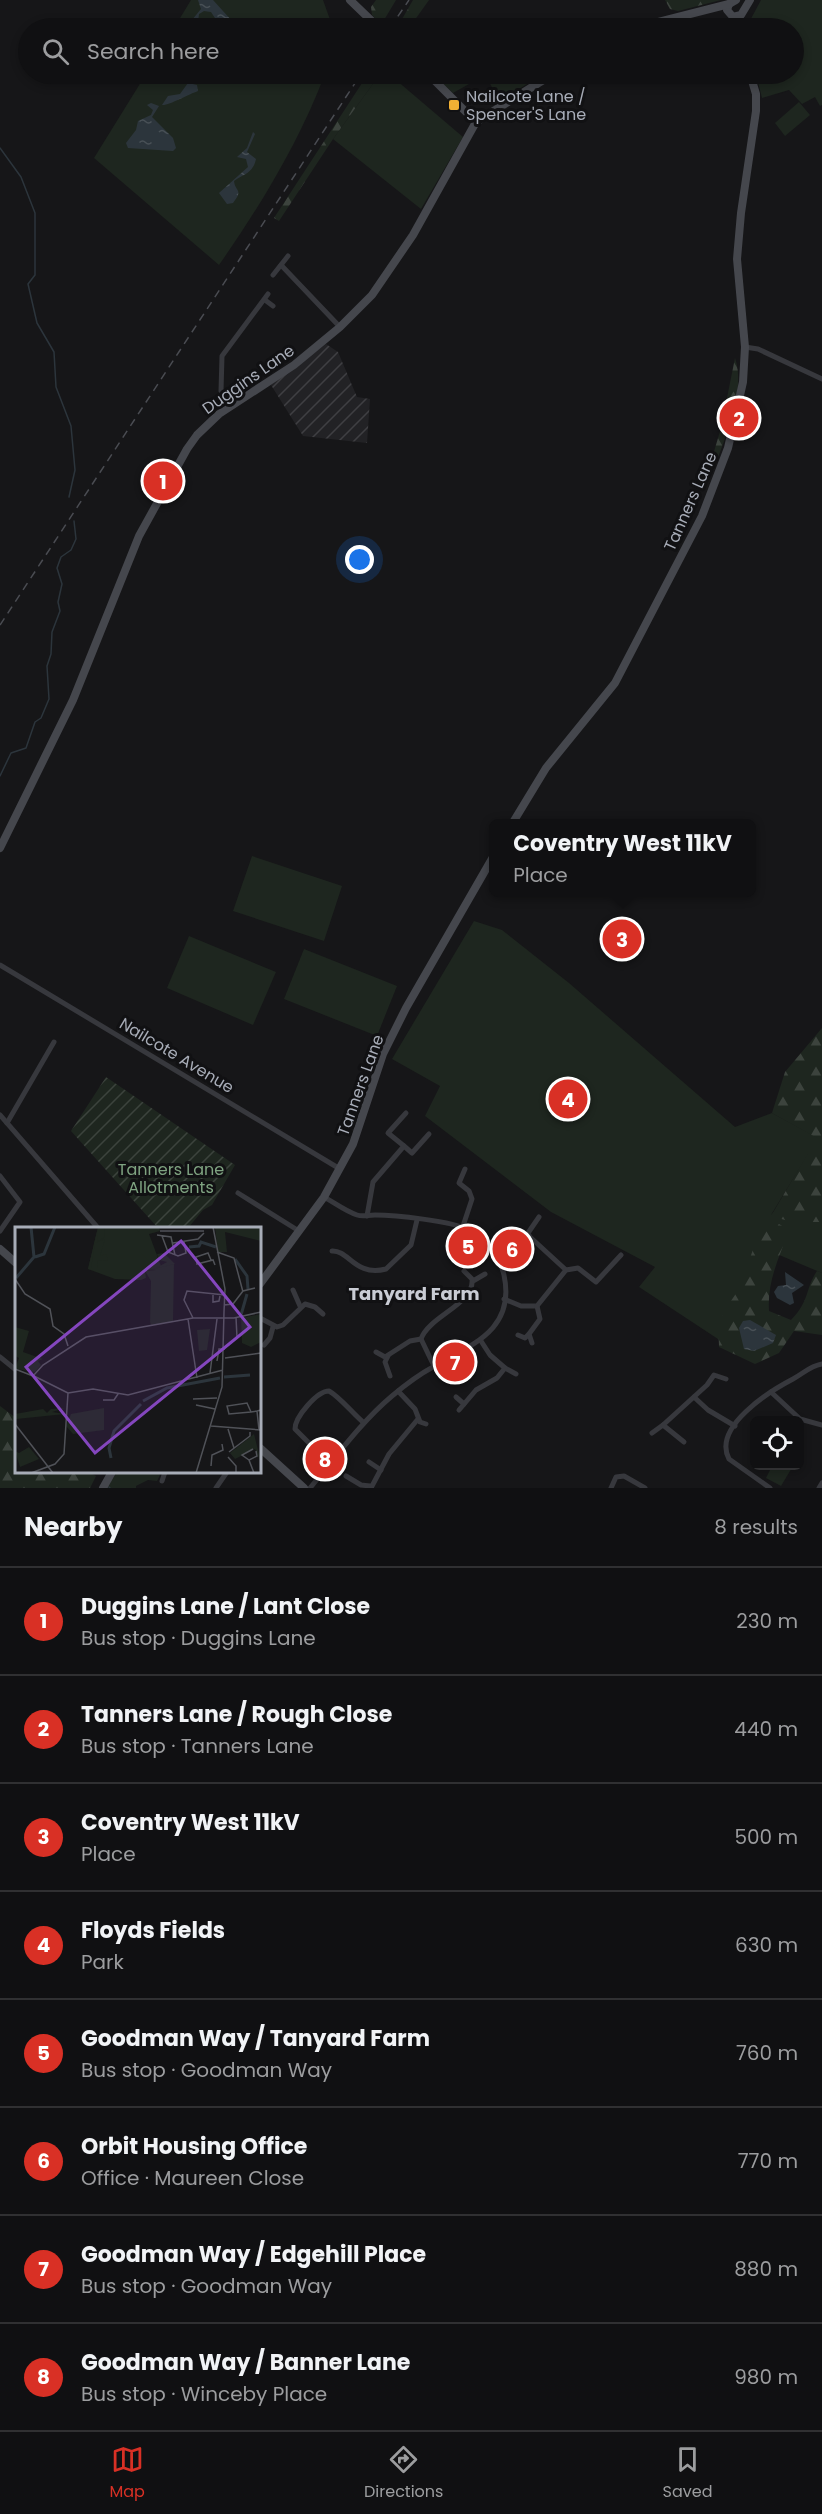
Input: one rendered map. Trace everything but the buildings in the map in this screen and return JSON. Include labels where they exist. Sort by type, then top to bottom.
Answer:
[{"type":"main road","points":[[350,0],[368,18]]},
{"type":"main road","points":[[733,2],[728,12],[733,17],[739,16],[750,0]]},
{"type":"main road","points":[[673,18],[733,2],[742,4],[743,10]]},
{"type":"main road","points":[[438,84],[476,122],[537,84]]},
{"type":"main road","name":"Tanners Lane","points":[[515,819],[546,768],[615,683],[702,516],[716,482],[733,428],[743,382],[745,348],[737,259],[741,213],[756,111],[756,94],[753,84]]},
{"type":"main road","name":"Duggins Lane","points":[[0,848],[73,700],[140,536],[165,486],[197,435],[232,405],[294,365],[340,327],[380,286],[423,217],[476,122]]},
{"type":"main road","name":"Tanners Lane","points":[[261,1283],[324,1197],[340,1169],[361,1124],[383,1054],[406,1008],[489,864]]},
{"type":"main road","points":[[0,1249],[15,1262]]},
{"type":"main road","points":[[261,1449],[304,1488]]},
{"type":"main road","points":[[103,1488],[111,1473]]},
{"type":"street","points":[[273,275],[288,256]]},
{"type":"street","points":[[281,265],[340,327]]},
{"type":"street","points":[[232,405],[220,391],[222,356],[266,297],[273,306]]},
{"type":"street","points":[[745,348],[758,349],[822,379]]},
{"type":"street","name":"Nailcote Avenue","points":[[0,965],[340,1169]]},
{"type":"street","points":[[7,1123],[54,1042]]},
{"type":"street","points":[[406,1113],[388,1133],[412,1153],[429,1134]]},
{"type":"street","points":[[0,1115],[97,1227]]},
{"type":"street","points":[[367,1216],[370,1188],[404,1146]]},
{"type":"street","points":[[460,1185],[461,1174],[465,1169]]},
{"type":"street","points":[[0,1176],[20,1199],[0,1231]]},
{"type":"street","points":[[452,1189],[460,1185]]},
{"type":"street","points":[[460,1185],[469,1191],[472,1199],[462,1226]]},
{"type":"street","points":[[238,1193],[299,1231]]},
{"type":"street","points":[[310,1488],[364,1423],[398,1391],[434,1366],[481,1341],[498,1319],[504,1299],[503,1275],[492,1248],[462,1226],[354,1214],[324,1197]]},
{"type":"street","points":[[539,1217],[529,1229],[530,1237],[566,1270]]},
{"type":"street","points":[[332,1251],[340,1253],[359,1268],[386,1269],[411,1245],[417,1220]]},
{"type":"street","points":[[523,1239],[530,1237]]},
{"type":"street","points":[[340,1245],[340,1253]]},
{"type":"street","points":[[537,1306],[566,1270],[578,1268],[596,1282],[621,1255]]},
{"type":"street","points":[[464,1271],[473,1281]]},
{"type":"street","points":[[390,1376],[385,1362],[388,1356],[410,1341],[421,1339],[433,1322],[453,1309],[470,1289],[473,1281],[485,1274]]},
{"type":"street","points":[[293,1290],[298,1296],[300,1306]]},
{"type":"street","points":[[504,1299],[521,1306],[537,1306]]},
{"type":"street","points":[[261,1319],[273,1327],[283,1325],[300,1306],[311,1304],[323,1314]]},
{"type":"street","points":[[518,1335],[525,1338],[540,1319],[537,1306]]},
{"type":"street","points":[[264,1346],[270,1338],[273,1327]]},
{"type":"street","points":[[530,1334],[532,1343]]},
{"type":"street","points":[[421,1339],[434,1366]]},
{"type":"street","points":[[481,1341],[490,1355],[516,1374]]},
{"type":"street","points":[[376,1352],[382,1356],[388,1356]]},
{"type":"street","points":[[0,1357],[15,1369]]},
{"type":"street","points":[[770,1488],[729,1460],[725,1446],[735,1426],[747,1410],[810,1367],[822,1364]]},
{"type":"street","points":[[459,1410],[476,1390],[497,1378],[505,1368]]},
{"type":"street","points":[[652,1433],[714,1375],[726,1379]]},
{"type":"street","points":[[324,1458],[295,1430],[297,1420],[321,1393],[325,1391],[334,1394],[341,1404],[364,1423]]},
{"type":"street","points":[[398,1391],[415,1410],[418,1419],[426,1424]]},
{"type":"street","points":[[771,1392],[800,1419],[822,1425]]},
{"type":"street","points":[[456,1397],[464,1404]]},
{"type":"street","points":[[693,1397],[708,1410],[735,1426]]},
{"type":"street","points":[[346,1476],[361,1485],[370,1487],[399,1439],[418,1419]]},
{"type":"street","points":[[663,1425],[684,1442]]},
{"type":"street","points":[[369,1462],[381,1470]]},
{"type":"street","points":[[162,1481],[164,1473]]},
{"type":"street","points":[[217,1473],[222,1477]]},
{"type":"street","points":[[216,1488],[226,1473]]},
{"type":"street","points":[[611,1488],[616,1477],[624,1476],[645,1488]]},
{"type":"street","points":[[819,1488],[822,1483]]},
{"type":"shaded area","points":[[326,344],[338,352],[357,397],[370,399],[367,443],[303,436],[271,385]]},
{"type":"green space","points":[[191,0],[323,0],[329,18],[180,18]]},
{"type":"green space","points":[[376,0],[396,0],[385,18],[375,18],[371,7]]},
{"type":"green space","points":[[413,0],[429,0],[416,18],[403,18]]},
{"type":"green space","points":[[665,0],[721,0],[678,11],[670,9]]},
{"type":"green space","points":[[761,0],[822,0],[822,105],[820,106],[815,97],[802,104],[789,90],[762,98],[758,84],[804,84],[804,18],[751,18]]},
{"type":"green space","points":[[140,84],[321,84],[278,172],[219,265],[94,158]]},
{"type":"green space","points":[[361,84],[373,84],[279,221],[274,218]]},
{"type":"green space","points":[[373,84],[401,84],[463,137],[421,209],[333,139]]},
{"type":"green space","points":[[444,84],[469,84],[453,93]]},
{"type":"green space","points":[[490,84],[527,84],[500,101]]},
{"type":"green space","points":[[799,102],[810,115],[785,136],[775,123]]},
{"type":"green space","points":[[735,358],[738,384],[733,412],[715,466],[710,465],[721,428]]},
{"type":"green space","points":[[252,856],[342,886],[324,941],[233,911]]},
{"type":"green space","points":[[474,921],[502,930],[569,983],[735,1127],[772,1113],[818,1138],[771,1215],[822,1161],[822,1273],[772,1252],[721,1341],[639,1287],[655,1267],[551,1212],[425,1116],[440,1086],[392,1059]]},
{"type":"green space","points":[[189,936],[276,972],[253,1025],[167,988]]},
{"type":"green space","points":[[304,949],[397,986],[377,1036],[284,999]]},
{"type":"green space","points":[[822,1028],[822,1222],[792,1222],[771,1216],[817,1138],[772,1113],[785,1072]]},
{"type":"green space","name":"Tanners Lane Allotments","points":[[106,1077],[235,1165],[212,1205],[203,1210],[189,1227],[157,1227],[71,1131]]},
{"type":"green space","points":[[779,1224],[789,1230],[772,1280],[769,1311],[791,1320],[801,1307],[817,1271],[822,1273],[822,1335],[794,1331],[779,1353],[755,1364],[719,1347],[719,1325],[723,1313],[743,1281],[758,1240],[770,1228]]},
{"type":"green space","points":[[0,1406],[15,1417],[15,1473],[91,1473],[96,1476],[90,1488],[0,1488]]},
{"type":"green space","points":[[770,1470],[791,1470],[781,1486],[766,1478]]},
{"type":"green space","points":[[116,1473],[159,1473],[160,1475],[157,1481],[148,1480],[136,1488],[107,1488]]},
{"type":"water","points":[[198,0],[213,0],[229,18],[215,18],[211,12],[204,11],[199,14],[198,18],[194,18],[201,9]]},
{"type":"water","points":[[187,84],[197,85],[198,91],[162,105],[168,96],[180,94]]},
{"type":"water","points":[[151,103],[159,106],[152,117],[173,138],[176,148],[173,151],[128,148],[126,143],[136,130],[138,121],[151,115],[153,110],[147,105]]},
{"type":"water","points":[[253,132],[255,134],[247,152],[256,159],[255,164],[248,173],[234,181],[238,195],[233,203],[227,204],[219,193],[248,167],[246,159],[237,157],[247,148]]},
{"type":"water","points":[[785,1272],[804,1285],[792,1293],[794,1303],[790,1305],[777,1298],[774,1292],[778,1286],[786,1285]]},
{"type":"water","points":[[750,1320],[776,1335],[773,1343],[754,1351],[744,1349],[739,1328],[743,1321]]},
{"type":"waterway","points":[[0,148],[21,177],[35,213],[35,275],[28,284],[37,323],[54,352],[56,387],[71,426],[75,470],[69,497]]},
{"type":"waterway","points":[[0,776],[11,753],[26,748],[35,722],[41,718],[49,699],[47,666],[51,654],[52,632],[60,611],[58,602],[62,584],[57,568],[61,557],[71,550],[76,539],[74,521]]},
{"type":"railway","points":[[397,18],[409,0]]},
{"type":"railway","points":[[0,625],[354,84]]},
{"type":"place","name":"Nailcote Lane / Spencer'S Lane","points":[[454,105]]},
{"type":"place","name":"Tanners Lane / Rough Close","points":[[739,418]]},
{"type":"place","name":"Duggins Lane / Lant Close","points":[[163,481]]},
{"type":"place","name":"Coventry West 11kV","points":[[622,939]]},
{"type":"place","name":"Floyds Fields","points":[[568,1099]]},
{"type":"place","name":"Goodman Way / Tanyard Farm","points":[[468,1246]]},
{"type":"place","name":"Orbit Housing Office","points":[[512,1249]]},
{"type":"place","name":"Goodman Way / Edgehill Place","points":[[455,1362]]},
{"type":"place","name":"Goodman Way / Banner Lane","points":[[325,1459]]},
{"type":"district","name":"Tanyard Farm","points":[[414,1294]]}]
